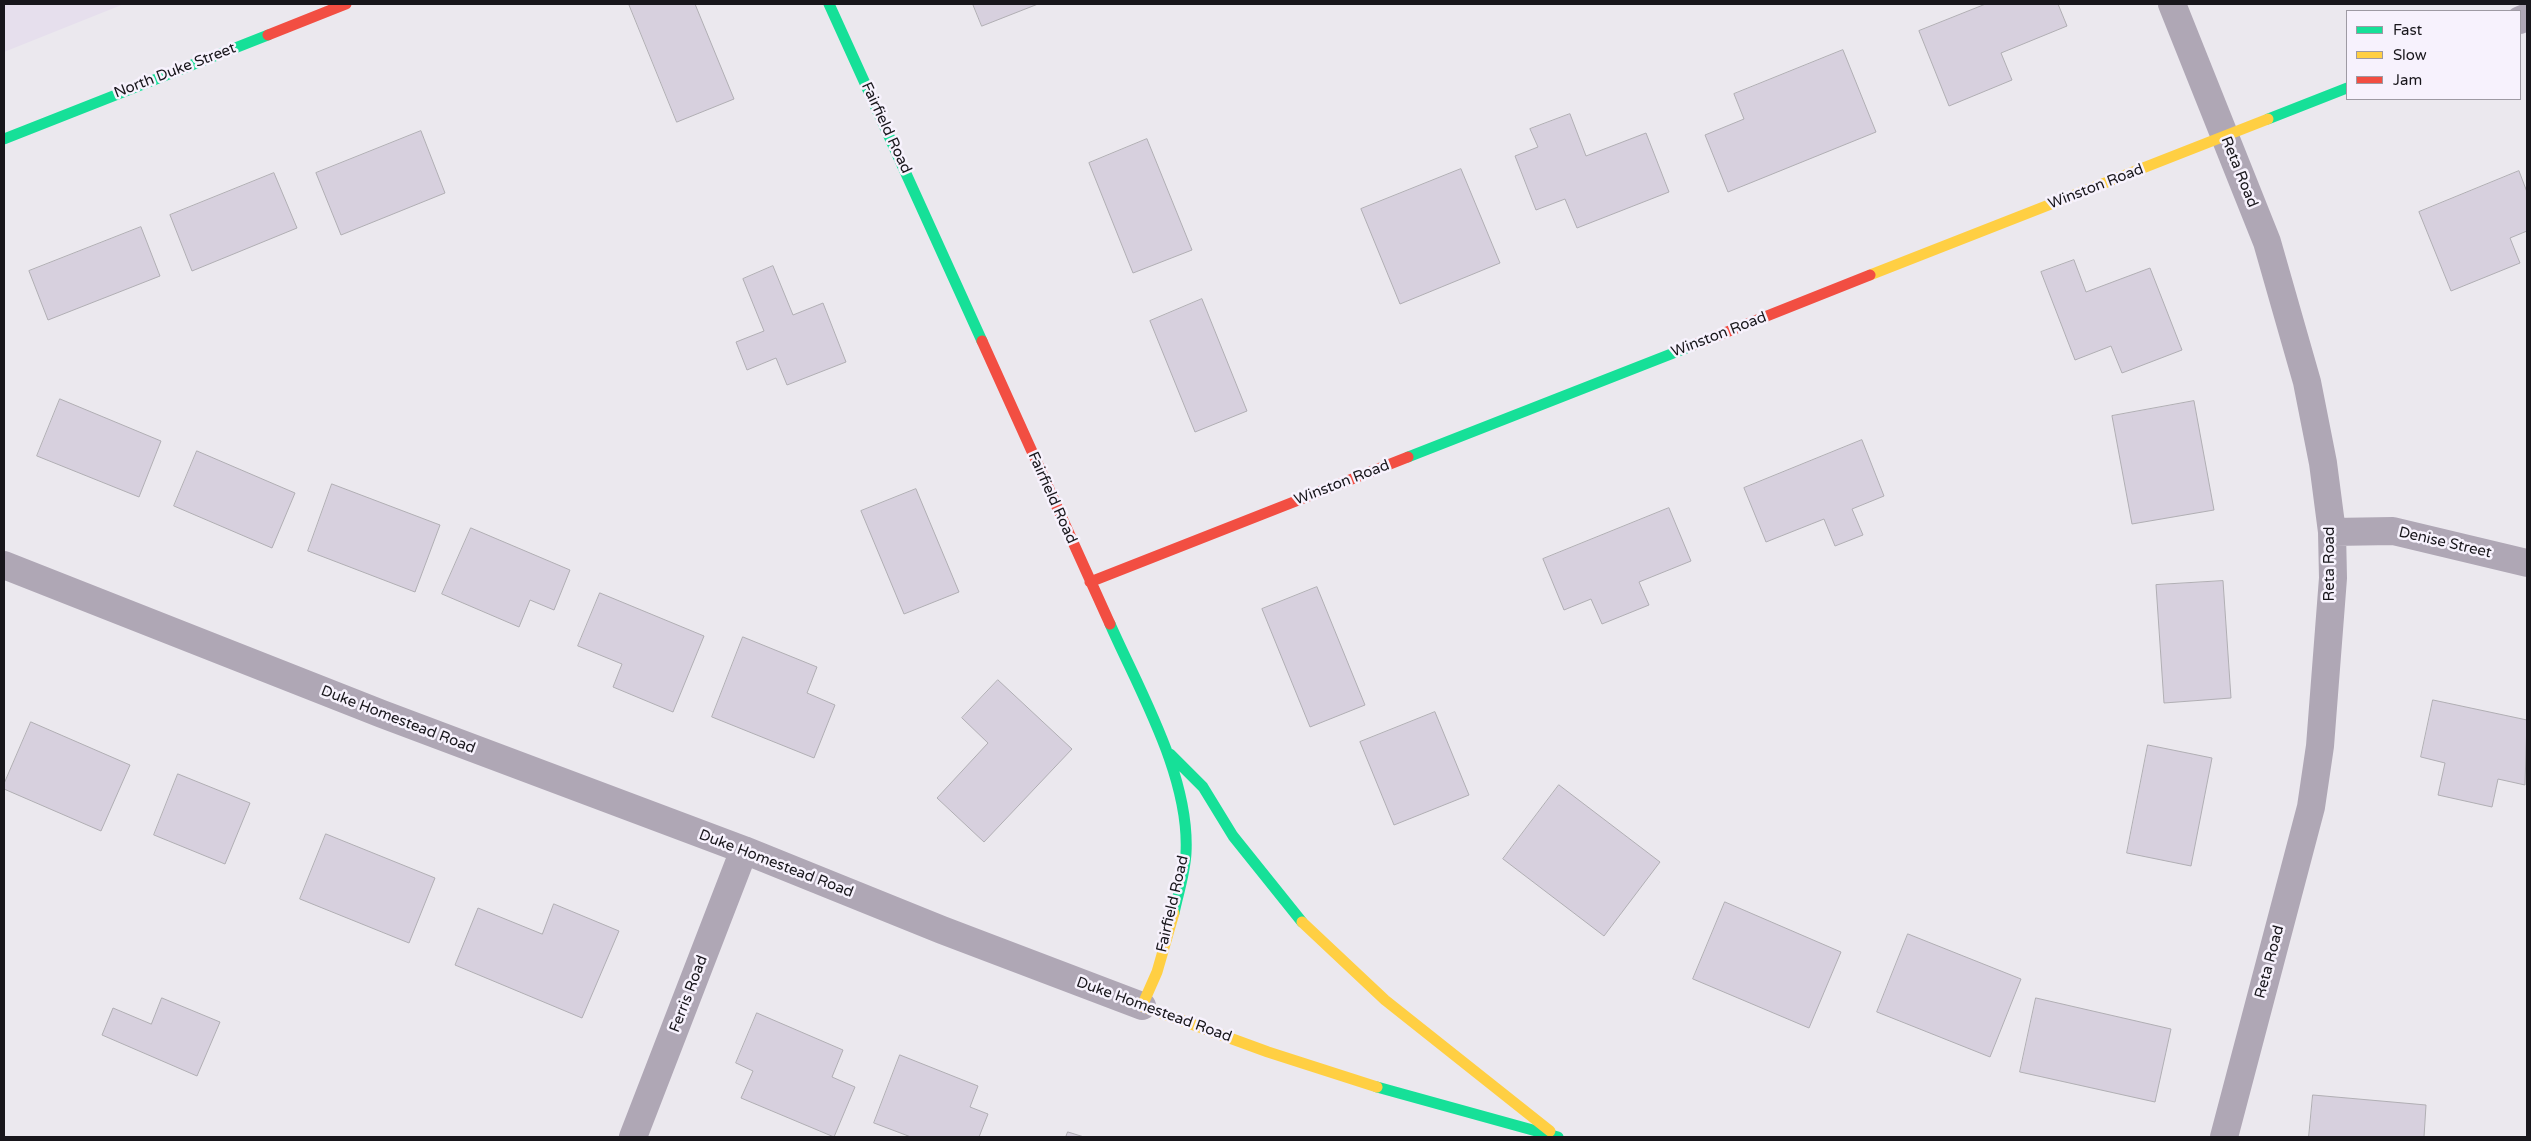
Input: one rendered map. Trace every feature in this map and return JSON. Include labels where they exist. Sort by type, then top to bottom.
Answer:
[{"type":"main road","name":"North Duke Street","points":[[4,138],[346,4]]},
{"type":"main road","name":"Fairfield Road","points":[[829,4],[1168,753],[1184,817],[1186,854],[1171,925],[1157,972],[1142,1006]]},
{"type":"main road","name":"Winston Road","points":[[1090,582],[2346,88]]},
{"type":"main road","points":[[1168,753],[1203,787],[1233,836],[1300,920],[1385,1000],[1557,1137]]},
{"type":"main road","name":"Duke Homestead Road","points":[[1142,1006],[1268,1052],[1410,1097],[1557,1137]]},
{"type":"street","name":"Reta Road","points":[[2172,4],[2267,242],[2307,382],[2323,463],[2332,532],[2331,608],[2320,746],[2311,807],[2224,1137]]},
{"type":"street","name":"Denise Street","points":[[2332,532],[2393,531],[2527,563]]},
{"type":"street","name":"Duke Homestead Road","points":[[4,565],[382,714],[744,850],[942,930],[1142,1006]]},
{"type":"street","name":"Ferris Road","points":[[633,1137],[744,850]]},
{"type":"shaded area","points":[[4,4],[124,4],[4,52]]},
{"type":"building","points":[[629,4],[695,4],[734,99],[677,122]]},
{"type":"building","points":[[973,4],[1038,4],[982,26]]},
{"type":"building","points":[[1986,4],[2058,4],[2067,26],[2001,53],[2012,80],[1949,106],[1919,31]]},
{"type":"building","points":[[1843,50],[1876,132],[1728,192],[1705,135],[1744,119],[1734,94]]},
{"type":"building","points":[[1570,114],[1586,156],[1646,133],[1669,192],[1577,228],[1565,199],[1536,210],[1515,156],[1538,147],[1530,129]]},
{"type":"building","points":[[421,131],[445,193],[341,235],[316,173]]},
{"type":"building","points":[[1147,139],[1192,250],[1133,273],[1089,163]]},
{"type":"building","points":[[1461,169],[1500,263],[1400,304],[1361,209]]},
{"type":"building","points":[[2519,171],[2527,192],[2527,231],[2510,238],[2520,263],[2451,291],[2419,212]]},
{"type":"building","points":[[274,173],[297,228],[192,271],[170,215]]},
{"type":"building","points":[[141,227],[160,276],[48,320],[29,271]]},
{"type":"building","points":[[2074,260],[2086,292],[2150,268],[2182,350],[2122,373],[2111,346],[2075,360],[2041,272]]},
{"type":"building","points":[[773,266],[793,315],[823,303],[846,362],[787,385],[776,358],[747,370],[736,342],[764,331],[743,279]]},
{"type":"building","points":[[1202,299],[1247,411],[1195,432],[1150,321]]},
{"type":"building","points":[[60,399],[161,441],[139,497],[37,456]]},
{"type":"building","points":[[2194,401],[2214,510],[2132,524],[2112,416]]},
{"type":"building","points":[[1862,440],[1884,496],[1852,509],[1863,535],[1835,546],[1824,519],[1766,542],[1744,488]]},
{"type":"building","points":[[197,451],[295,493],[272,548],[174,506]]},
{"type":"building","points":[[332,484],[440,525],[415,592],[308,551]]},
{"type":"building","points":[[916,489],[959,592],[904,614],[861,511]]},
{"type":"building","points":[[1669,508],[1691,561],[1639,582],[1649,605],[1602,624],[1591,599],[1564,610],[1543,559]]},
{"type":"building","points":[[471,528],[570,570],[554,610],[530,600],[519,627],[442,594]]},
{"type":"building","points":[[2223,581],[2231,698],[2164,703],[2156,585]]},
{"type":"building","points":[[1317,587],[1365,705],[1310,727],[1262,609]]},
{"type":"building","points":[[600,593],[704,636],[673,712],[613,687],[622,664],[578,646]]},
{"type":"building","points":[[743,637],[817,667],[807,693],[835,705],[814,758],[712,717]]},
{"type":"building","points":[[998,680],[1072,749],[984,842],[937,798],[988,743],[962,718]]},
{"type":"building","points":[[2433,700],[2527,720],[2525,785],[2498,779],[2492,807],[2438,795],[2445,763],[2421,757]]},
{"type":"building","points":[[1435,712],[1469,795],[1394,825],[1360,742]]},
{"type":"building","points":[[31,722],[130,765],[101,831],[4,789],[4,784]]},
{"type":"building","points":[[2148,745],[2212,758],[2191,866],[2127,853]]},
{"type":"building","points":[[178,774],[250,803],[225,864],[154,835]]},
{"type":"building","points":[[1559,785],[1660,862],[1604,936],[1503,859]]},
{"type":"building","points":[[326,834],[435,878],[409,943],[300,899]]},
{"type":"building","points":[[1725,902],[1841,952],[1809,1028],[1693,979]]},
{"type":"building","points":[[554,904],[619,931],[582,1018],[455,965],[478,908],[542,934]]},
{"type":"building","points":[[1908,934],[2021,979],[1990,1057],[1877,1012]]},
{"type":"building","points":[[162,998],[220,1022],[197,1076],[102,1035],[113,1008],[151,1024]]},
{"type":"building","points":[[2036,998],[2171,1029],[2155,1102],[2020,1072]]},
{"type":"building","points":[[757,1013],[843,1050],[832,1077],[855,1087],[834,1137],[741,1098],[753,1071],[736,1063]]},
{"type":"building","points":[[900,1055],[978,1086],[970,1107],[988,1114],[979,1137],[911,1137],[874,1123]]},
{"type":"building","points":[[2313,1095],[2426,1105],[2424,1137],[2309,1137]]},
{"type":"building","points":[[1068,1132],[1084,1137],[1066,1137]]},
{"type":"traffic: fast","points":[[829,4],[982,341]]},
{"type":"traffic: fast","points":[[4,139],[268,35]]},
{"type":"traffic: fast","points":[[2268,119],[2346,88]]},
{"type":"traffic: fast","points":[[1408,457],[1694,345]]},
{"type":"traffic: fast","points":[[1110,624],[1161,736],[1172,765],[1180,795],[1185,824],[1186,853],[1183,876],[1174,913]]},
{"type":"traffic: fast","points":[[1170,754],[1203,787],[1233,836],[1302,922]]},
{"type":"traffic: fast","points":[[1377,1087],[1558,1137]]},
{"type":"traffic: slow","points":[[1870,275],[2268,119]]},
{"type":"traffic: slow","points":[[1174,913],[1157,972],[1142,1006],[1268,1052],[1377,1087]]},
{"type":"traffic: slow","points":[[1302,922],[1385,1000],[1550,1131]]},
{"type":"traffic: jam","points":[[268,35],[346,4]]},
{"type":"traffic: jam","points":[[1694,345],[1870,275]]},
{"type":"traffic: jam","points":[[982,341],[1110,624]]},
{"type":"traffic: jam","points":[[1090,582],[1408,457]]}]
